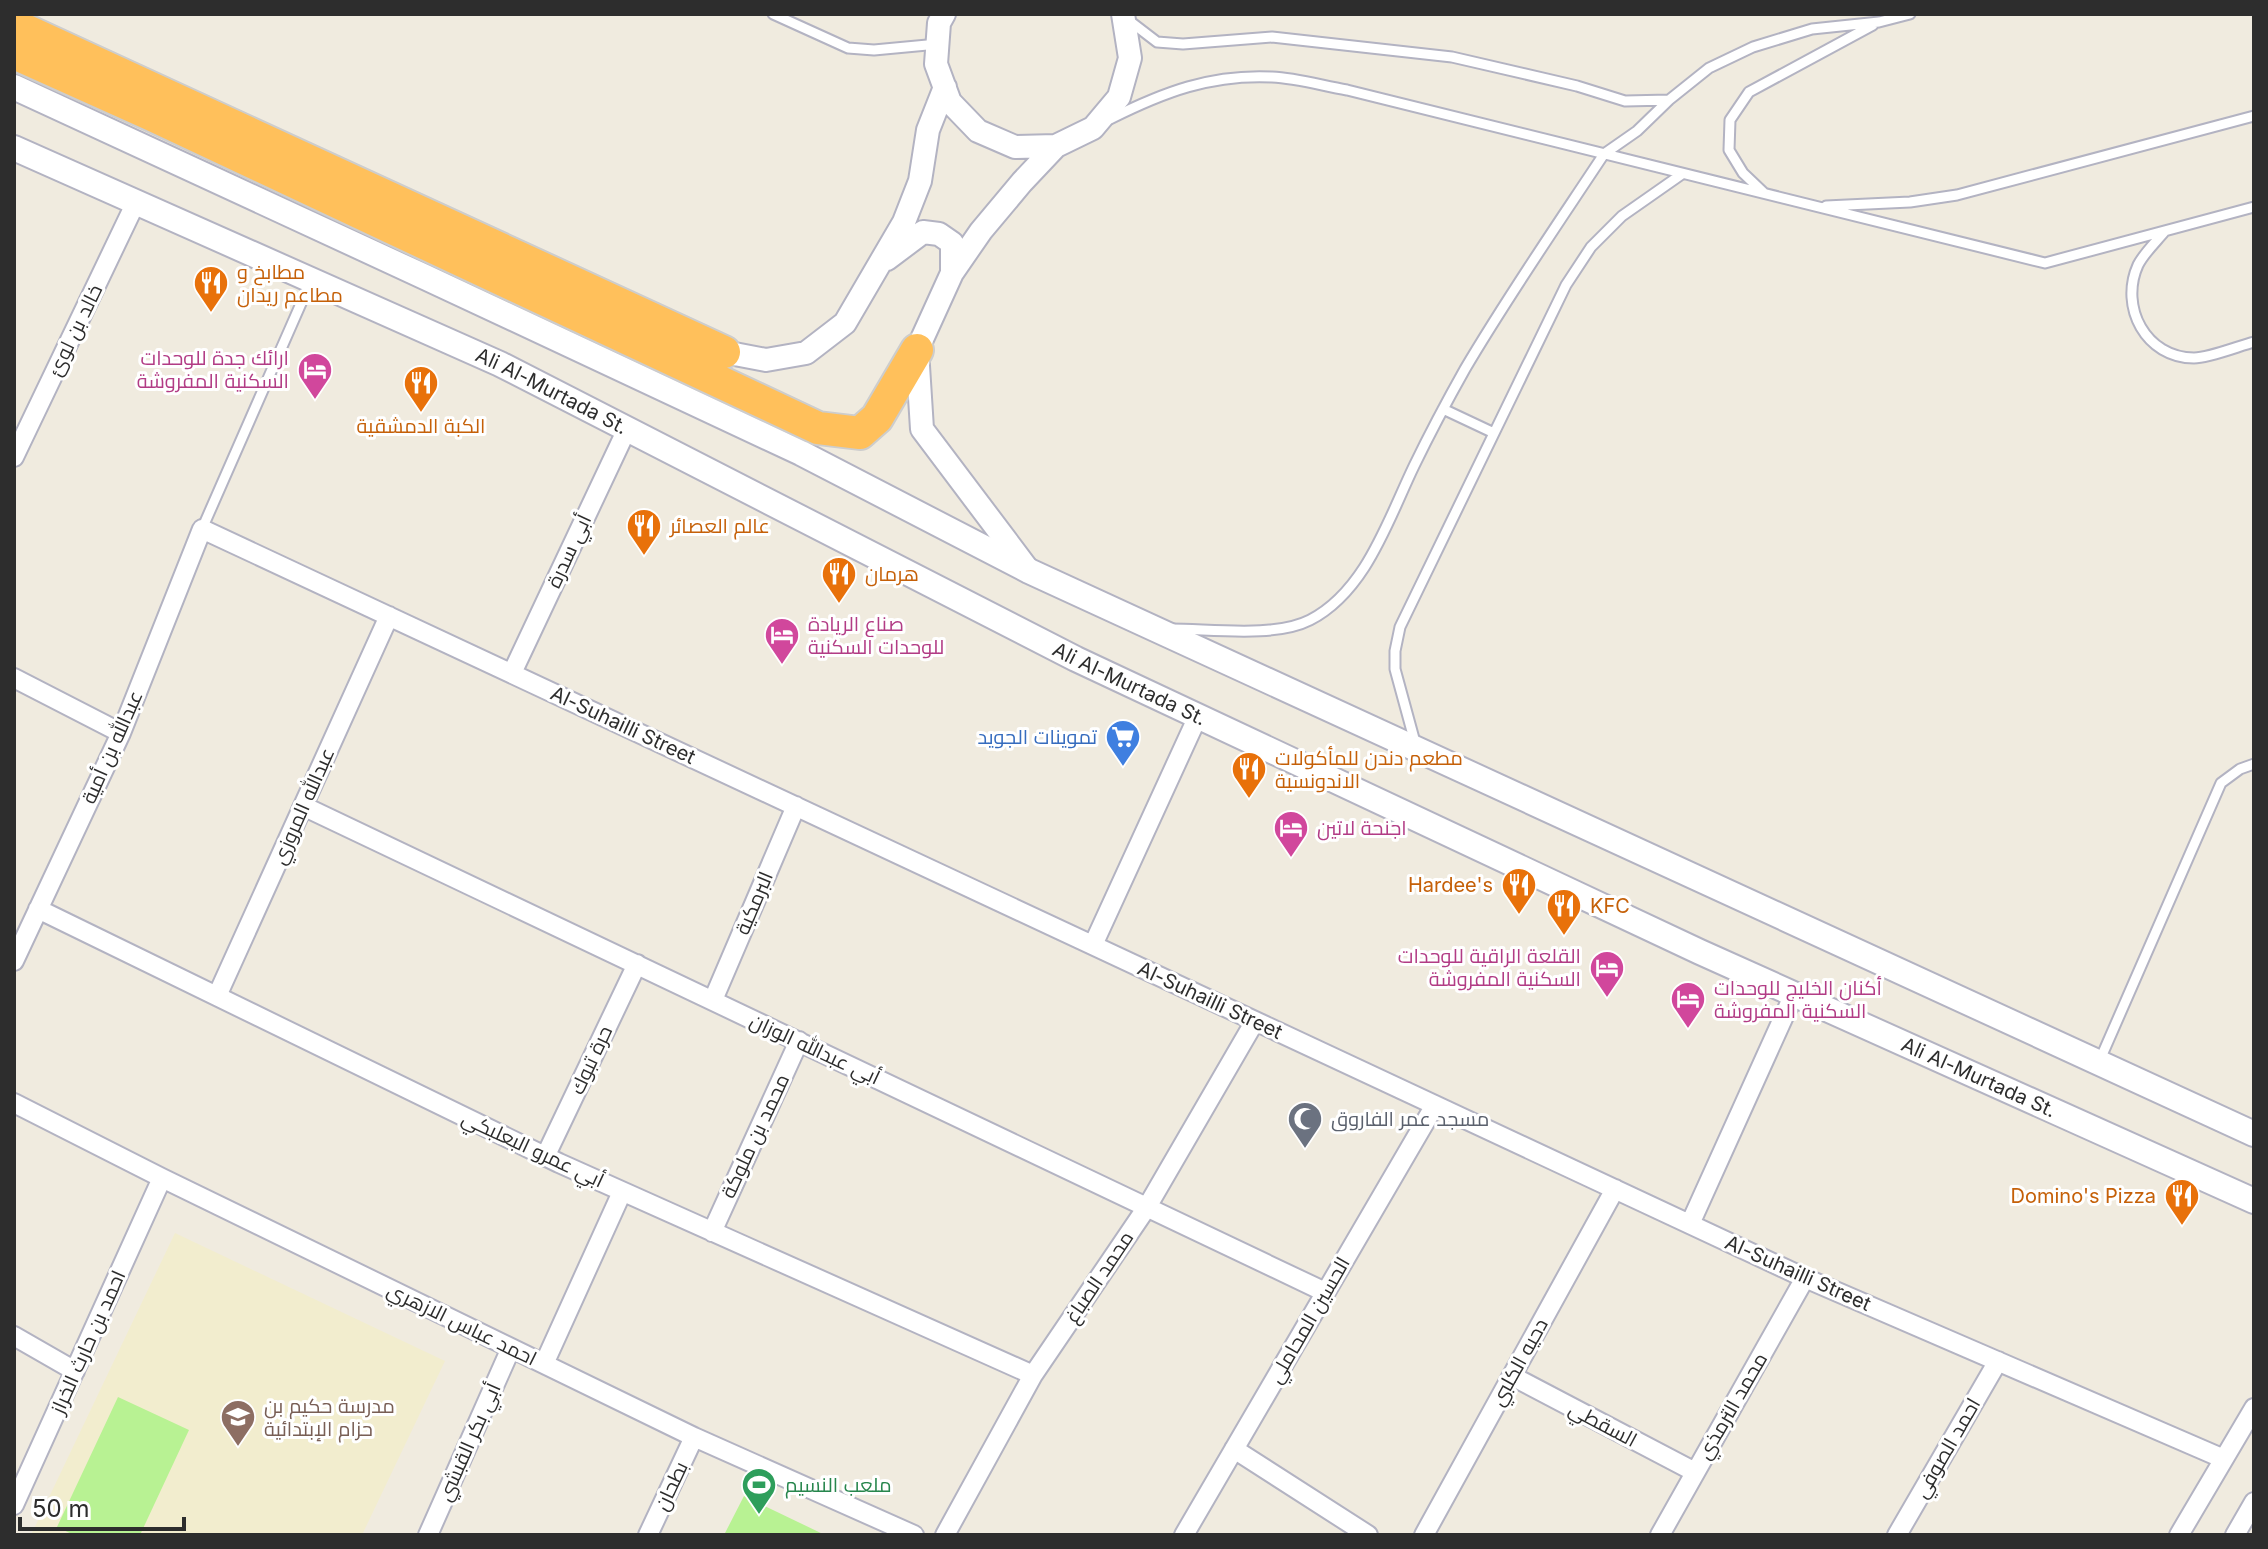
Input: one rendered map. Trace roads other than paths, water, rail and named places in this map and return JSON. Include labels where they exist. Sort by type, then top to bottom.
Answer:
[{"type":"highway","points":[[14,25],[724,352]]},
{"type":"highway","points":[[14,53],[181,128],[818,428],[860,433],[877,418],[917,350]]},
{"type":"main road","points":[[14,87],[801,453],[1029,571],[2254,1134]]},
{"type":"main road","name":"Ali Al-Murtada St.","points":[[14,148],[500,364],[1076,659],[1794,994],[2254,1201]]},
{"type":"street","points":[[944,14],[939,23],[936,64],[950,102],[978,131],[1015,147],[1056,146]]},
{"type":"street","points":[[1029,571],[922,429],[917,350],[952,273],[981,231],[1056,146],[1093,128],[1119,97],[1130,58],[1124,16]]},
{"type":"street","points":[[724,352],[766,360],[806,353],[845,323],[904,222],[920,181],[928,130],[945,87]]},
{"type":"street","name":"خالد بن لوئ","points":[[14,457],[136,202]]},
{"type":"street","points":[[880,264],[923,232],[939,234],[952,243],[952,273]]},
{"type":"street","name":"أبي سدرة","points":[[512,673],[627,429]]},
{"type":"street","name":"Al-Suhailli Street","points":[[202,529],[1805,1278],[2224,1459]]},
{"type":"street","name":"عبدالله بن أمية","points":[[14,961],[121,733],[202,529]]},
{"type":"street","name":"عبدالله المروزي","points":[[217,996],[389,616]]},
{"type":"street","points":[[14,678],[121,733]]},
{"type":"street","points":[[1093,945],[1198,716]]},
{"type":"street","name":"أبي عبدالله الوزان","points":[[303,806],[1325,1292]]},
{"type":"street","name":"البرمكية","points":[[713,1000],[796,806]]},
{"type":"street","name":"أبي عمرو البعلبكي","points":[[38,909],[545,1157],[1033,1375]]},
{"type":"street","name":"حرة تبوك","points":[[545,1157],[637,964]]},
{"type":"street","points":[[1690,1224],[1794,994]]},
{"type":"street","name":"محمد الصباغ","points":[[945,1535],[1033,1375],[1147,1207],[1255,1021]]},
{"type":"street","name":"محمد بن ملوكة","points":[[712,1232],[799,1041]]},
{"type":"street","name":"احمد عباس الازهري","points":[[14,1103],[694,1437],[914,1535]]},
{"type":"street","name":"الحسين المحاملي","points":[[1184,1535],[1435,1105]]},
{"type":"street","name":"احمد بن حارث الخراز","points":[[14,1505],[162,1178]]},
{"type":"street","name":"دحيه الكلبي","points":[[1424,1535],[1615,1189]]},
{"type":"street","points":[[544,1364],[622,1192]]},
{"type":"street","name":"محمد الترمذي","points":[[1660,1535],[1805,1278]]},
{"type":"street","points":[[14,1336],[75,1371]]},
{"type":"street","name":"أبي بكر القبشي","points":[[428,1535],[511,1348]]},
{"type":"street","name":"احمد الصوفي","points":[[1897,1535],[1998,1361]]},
{"type":"street","name":"السقطي","points":[[1512,1376],[1695,1472]]},
{"type":"street","points":[[2179,1535],[2254,1408]]},
{"type":"street","name":"بطحان","points":[[648,1535],[694,1437]]},
{"type":"street","points":[[1234,1449],[1368,1535]]},
{"type":"street","points":[[2235,1535],[2254,1502]]},
{"type":"lane","points":[[773,14],[848,48],[874,50],[938,44]]},
{"type":"lane","points":[[1155,629],[1280,630],[1309,620],[1333,604],[1354,582],[1370,555],[1443,409],[1488,333],[1604,154],[1637,131],[1709,68],[1753,47],[1812,29],[1879,22],[1910,14]]},
{"type":"lane","points":[[1124,16],[1157,42],[1183,44],[1272,37],[1452,57],[1577,86],[1625,101],[1669,100]]},
{"type":"lane","points":[[1765,194],[1743,173],[1729,150],[1730,120],[1749,92],[1879,22]]},
{"type":"lane","points":[[1093,128],[1153,97],[1210,80],[1273,77],[1347,90],[2045,263],[2254,207]]},
{"type":"lane","points":[[1814,206],[1910,202],[1957,195],[2254,116]]},
{"type":"lane","points":[[1417,749],[1395,669],[1400,627],[1566,285],[1591,247],[1622,216],[1682,174]]},
{"type":"lane","points":[[2165,231],[2138,264],[2130,297],[2137,322],[2151,340],[2169,353],[2195,358],[2254,342]]},
{"type":"lane","points":[[202,529],[312,280]]},
{"type":"lane","points":[[1443,409],[1494,433]]},
{"type":"lane","points":[[2099,1062],[2221,783],[2240,769],[2254,764]]},
{"type":"place","name":"مطابخ و مطاعم ريدان","points":[[211,314]]},
{"type":"place","name":"ارائك جدة للوحدات السكنية المفروشة","points":[[315,401]]},
{"type":"place","name":"الكبة الدمشقية","points":[[421,414]]},
{"type":"place","name":"عالم العصائر","points":[[644,557]]},
{"type":"place","name":"هرمان","points":[[839,605]]},
{"type":"place","name":"صناع الريادة للوحدات السكنية","points":[[782,666]]},
{"type":"place","name":"تموينات الجويد","points":[[1123,768]]},
{"type":"place","name":"مطعم دندن للمأكولات الاندونسية","points":[[1249,800]]},
{"type":"place","name":"اجنحة لاتين","points":[[1291,859]]},
{"type":"place","name":"Hardee's","points":[[1519,916]]},
{"type":"place","name":"KFC","points":[[1564,937]]},
{"type":"place","name":"القلعة الراقية للوحدات السكنية المفروشة","points":[[1607,999]]},
{"type":"place","name":"أكنان الخليج للوحدات السكنية المفروشة","points":[[1688,1030]]},
{"type":"place","name":"مسجد عمر الفاروق","points":[[1305,1150]]},
{"type":"place","name":"Domino's Pizza","points":[[2182,1227]]},
{"type":"place","name":"مدرسة حكيم بن حزام الإبتدائية","points":[[238,1448]]},
{"type":"place","name":"ملعب النسيم","points":[[759,1516]]}]
